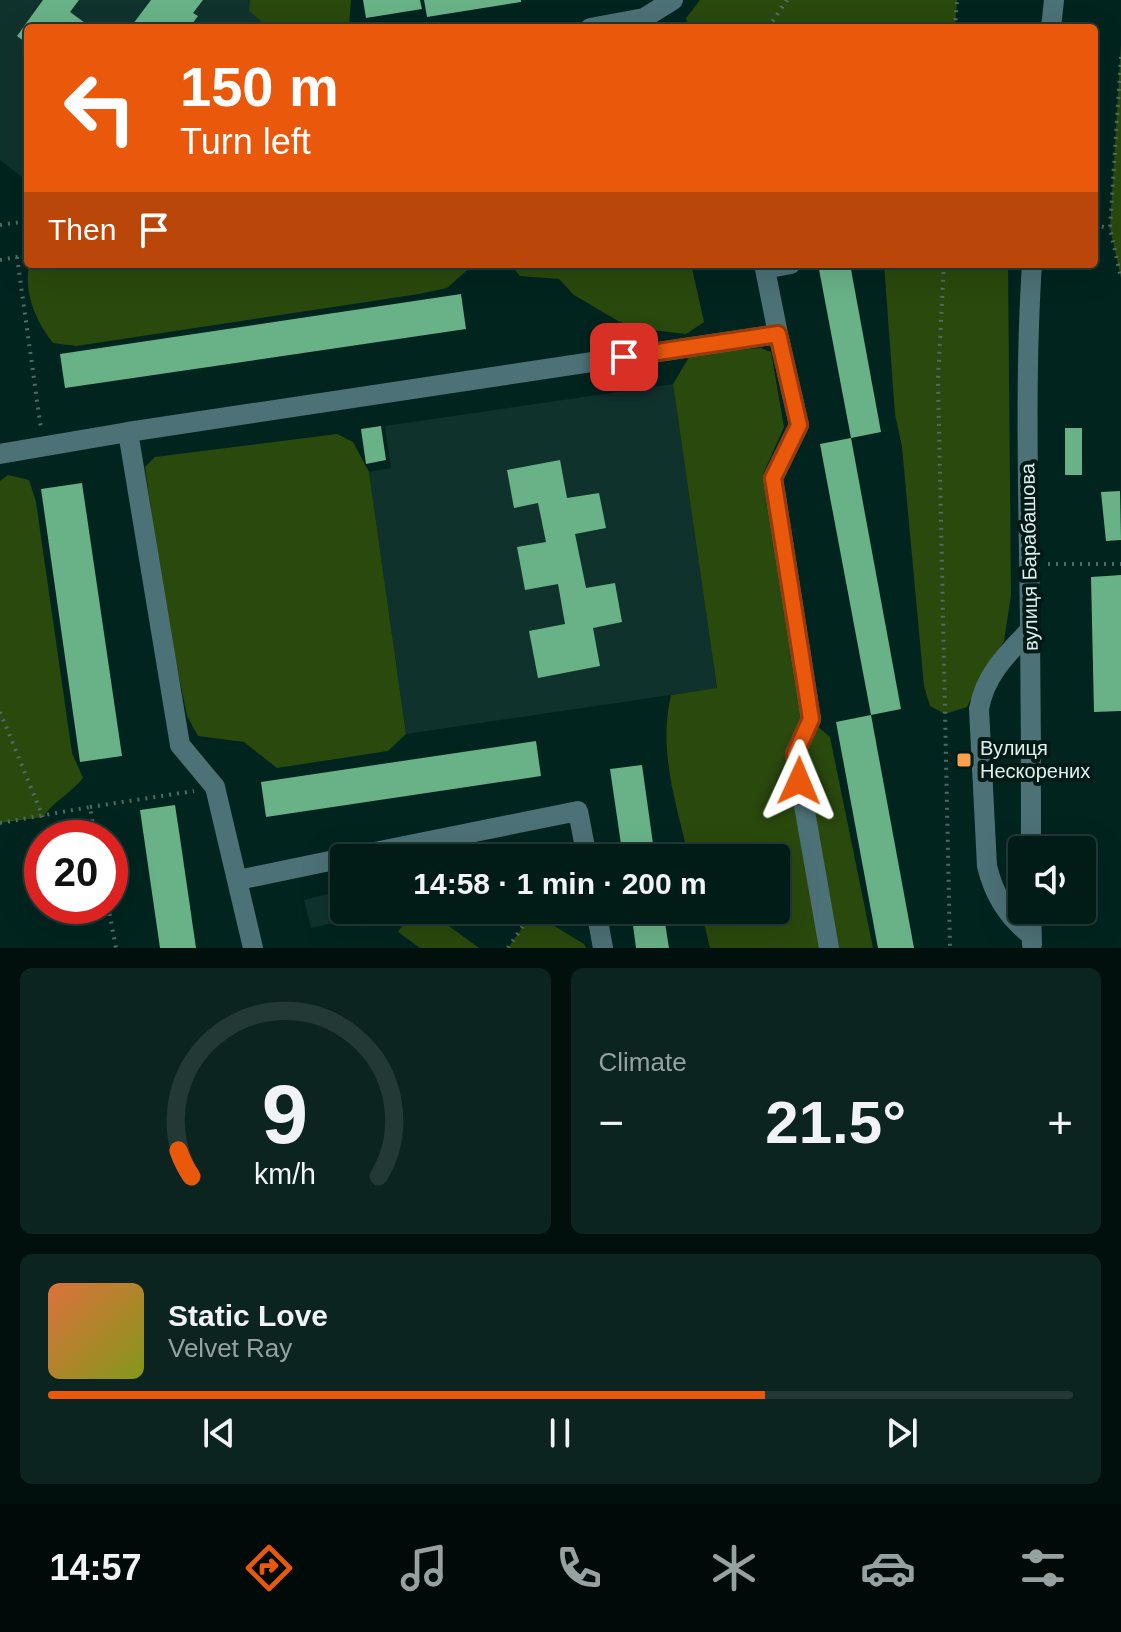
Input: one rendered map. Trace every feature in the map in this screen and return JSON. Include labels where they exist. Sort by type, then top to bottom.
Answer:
[{"type":"street","points":[[612,24],[644,18],[673,0]]},
{"type":"street","points":[[1051,24],[1054,0]]},
{"type":"street","points":[[770,268],[765,269],[799,425],[773,478],[811,719],[795,754],[829,948]]},
{"type":"street","name":"вулиця Барабашова","points":[[1031,836],[1028,358],[1032,268]]},
{"type":"street","points":[[0,454],[778,334]]},
{"type":"street","points":[[128,432],[180,745],[215,787],[253,948]]},
{"type":"street","points":[[1030,630],[992,673],[979,709],[987,866],[992,886],[1002,905],[1032,942]]},
{"type":"street","points":[[414,844],[578,811],[584,844]]},
{"type":"street","points":[[238,880],[330,861]]},
{"type":"street","points":[[599,924],[603,948]]},
{"type":"path","points":[[771,24],[787,0]]},
{"type":"path","points":[[955,24],[957,0]]},
{"type":"path","points":[[1121,57],[1110,228],[1121,278]]},
{"type":"path","points":[[0,225],[24,222]]},
{"type":"path","points":[[1098,226],[1110,228]]},
{"type":"path","points":[[0,260],[24,256]]},
{"type":"path","points":[[17,257],[43,447]]},
{"type":"path","points":[[944,268],[938,379],[950,948]]},
{"type":"path","points":[[1029,564],[1121,564]]},
{"type":"path","points":[[0,712],[43,817]]},
{"type":"path","points":[[0,823],[215,787]]},
{"type":"path","points":[[90,807],[92,820]]},
{"type":"path","points":[[111,924],[116,948]]},
{"type":"path","points":[[508,948],[524,924]]},
{"type":"shaded area","points":[[0,0],[313,0],[317,24],[24,24],[24,179],[0,160]]},
{"type":"shaded area","points":[[673,384],[717,688],[406,734],[369,472],[391,468],[385,426]]},
{"type":"shaded area","points":[[330,894],[330,924],[311,928],[304,900]]},
{"type":"green space","points":[[250,0],[351,0],[349,24],[264,24],[249,11]]},
{"type":"green space","points":[[700,0],[957,0],[955,24],[688,24],[686,18]]},
{"type":"green space","points":[[1121,44],[1121,278],[1110,228]]},
{"type":"green space","points":[[29,268],[470,268],[447,288],[419,294],[76,346],[53,343],[32,306]]},
{"type":"green space","points":[[513,268],[692,268],[704,322],[686,334],[634,328],[574,295],[559,279],[520,276]]},
{"type":"green space","points":[[884,268],[1008,268],[1011,595],[1004,641],[967,707],[945,714],[930,706],[924,686],[902,447],[895,414]]},
{"type":"green space","points":[[761,348],[771,352],[784,427],[763,474],[782,571],[803,714],[830,737],[873,948],[710,948],[704,924],[790,924],[790,844],[686,844],[674,797],[666,736],[671,695],[717,688],[673,384],[691,354]]},
{"type":"green space","points":[[337,434],[353,442],[369,472],[406,734],[388,751],[277,768],[244,742],[198,736],[187,716],[165,608],[145,467],[155,457]]},
{"type":"green space","points":[[8,475],[29,480],[36,502],[72,753],[83,778],[43,817],[0,823],[0,481]]},
{"type":"green space","points":[[404,924],[446,924],[479,948],[420,948],[398,932]]},
{"type":"green space","points":[[525,924],[551,924],[586,948],[508,948]]},
{"type":"building","points":[[43,0],[79,0],[70,12],[86,24],[26,24]]},
{"type":"building","points":[[151,0],[203,0],[193,13],[198,16],[192,24],[133,24]]},
{"type":"building","points":[[363,0],[420,0],[422,9],[366,18]]},
{"type":"building","points":[[424,0],[521,0],[521,2],[427,17]]},
{"type":"building","points":[[24,26],[24,41],[17,36]]},
{"type":"building","points":[[819,268],[851,268],[881,432],[851,438]]},
{"type":"building","points":[[461,294],[466,329],[65,388],[60,354]]},
{"type":"building","points":[[381,426],[386,460],[366,464],[361,429]]},
{"type":"building","points":[[1065,428],[1082,428],[1082,475],[1065,475]]},
{"type":"building","points":[[851,438],[901,709],[871,715],[820,444]]},
{"type":"building","points":[[560,460],[567,498],[599,493],[606,528],[575,534],[586,588],[615,583],[622,622],[593,628],[600,666],[538,678],[529,631],[565,624],[558,584],[525,590],[517,547],[546,542],[538,503],[514,508],[507,470]]},
{"type":"building","points":[[82,483],[122,756],[80,762],[41,489]]},
{"type":"building","points":[[1120,491],[1121,540],[1106,541],[1101,492]]},
{"type":"building","points":[[1121,575],[1121,711],[1094,712],[1091,577]]},
{"type":"building","points":[[871,715],[914,948],[878,948],[836,722]]},
{"type":"building","points":[[536,741],[541,776],[266,817],[261,782]]},
{"type":"building","points":[[642,765],[653,844],[621,844],[610,769]]},
{"type":"building","points":[[175,805],[196,948],[160,948],[140,810]]},
{"type":"building","points":[[633,924],[665,924],[669,948],[636,948]]},
{"type":"place","name":"Вулиця Нескорених","points":[[964,760]]},
{"type":"route","points":[[624,357],[778,334],[799,425],[773,478],[811,719],[795,754],[799,781]]}]
